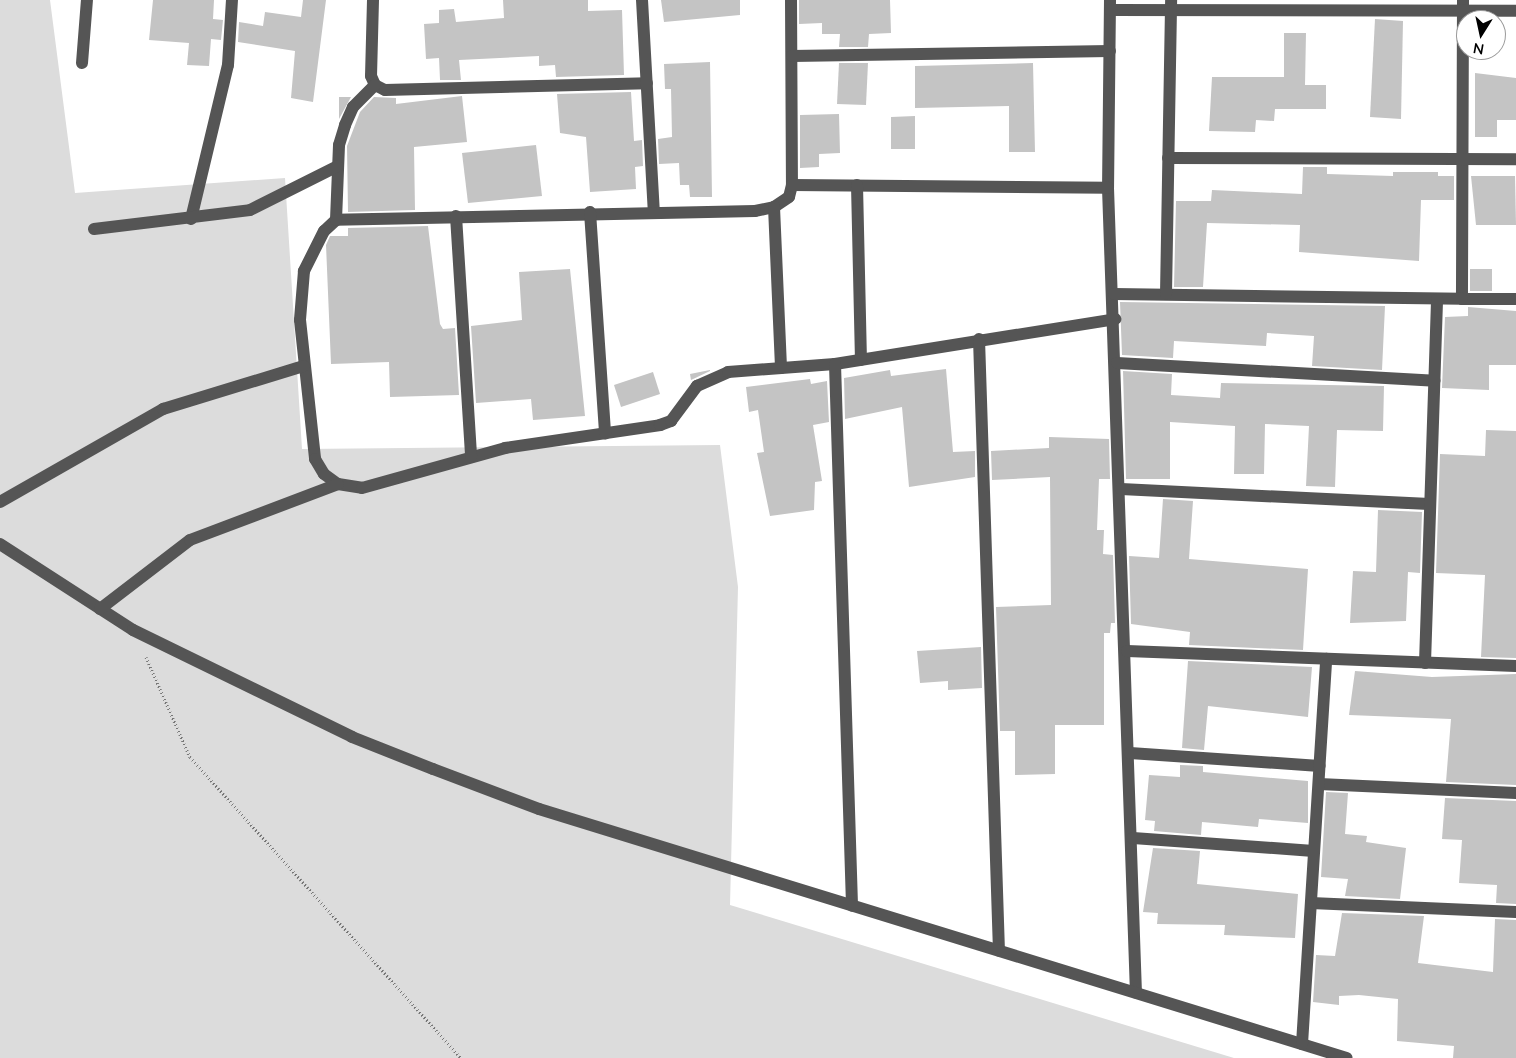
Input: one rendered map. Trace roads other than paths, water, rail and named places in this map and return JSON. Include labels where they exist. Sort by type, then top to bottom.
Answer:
[{"type":"street","points":[[82,62],[87,0]]},
{"type":"street","points":[[191,219],[228,65],[232,0]]},
{"type":"street","points":[[373,0],[371,76],[375,86]]},
{"type":"street","points":[[642,0],[654,212]]},
{"type":"street","points":[[791,0],[792,185],[789,197],[774,207],[336,220],[324,230],[304,271],[300,320],[315,459],[324,474],[338,484],[362,488],[470,457],[671,421],[697,386],[708,378],[781,368],[835,364],[979,339],[1115,319]]},
{"type":"street","points":[[1136,993],[1133,838],[1117,363],[1108,188],[1110,5],[1462,6],[1516,11]]},
{"type":"street","points":[[1166,294],[1171,5]]},
{"type":"street","points":[[1462,6],[1462,299]]},
{"type":"street","points":[[792,56],[1110,50]]},
{"type":"street","points":[[375,86],[397,91],[648,83]]},
{"type":"street","points":[[336,220],[338,166],[344,125],[353,107],[375,86]]},
{"type":"street","points":[[1168,158],[1516,159]]},
{"type":"street","points":[[94,229],[226,216],[272,203],[338,166]]},
{"type":"street","points":[[792,185],[1108,188]]},
{"type":"street","points":[[857,185],[861,360]]},
{"type":"street","points":[[774,207],[781,368]]},
{"type":"street","points":[[590,212],[605,433]]},
{"type":"street","points":[[456,216],[470,457]]},
{"type":"street","points":[[1114,294],[1516,299]]},
{"type":"street","points":[[1425,663],[1437,299]]},
{"type":"street","points":[[979,339],[999,951]]},
{"type":"street","points":[[1117,363],[1434,381]]},
{"type":"street","points":[[835,364],[852,906]]},
{"type":"street","points":[[0,502],[163,409],[304,366]]},
{"type":"street","points":[[100,609],[190,540],[338,484]]},
{"type":"street","points":[[1121,489],[1430,504]]},
{"type":"street","points":[[0,544],[133,630],[352,737],[433,769],[539,809],[1347,1058]]},
{"type":"street","points":[[1127,651],[1516,666]]},
{"type":"street","points":[[1302,1044],[1326,659]]},
{"type":"street","points":[[1130,753],[1320,766]]},
{"type":"street","points":[[1319,784],[1516,793]]},
{"type":"street","points":[[1133,838],[1314,851]]},
{"type":"street","points":[[1311,903],[1516,912]]}]
